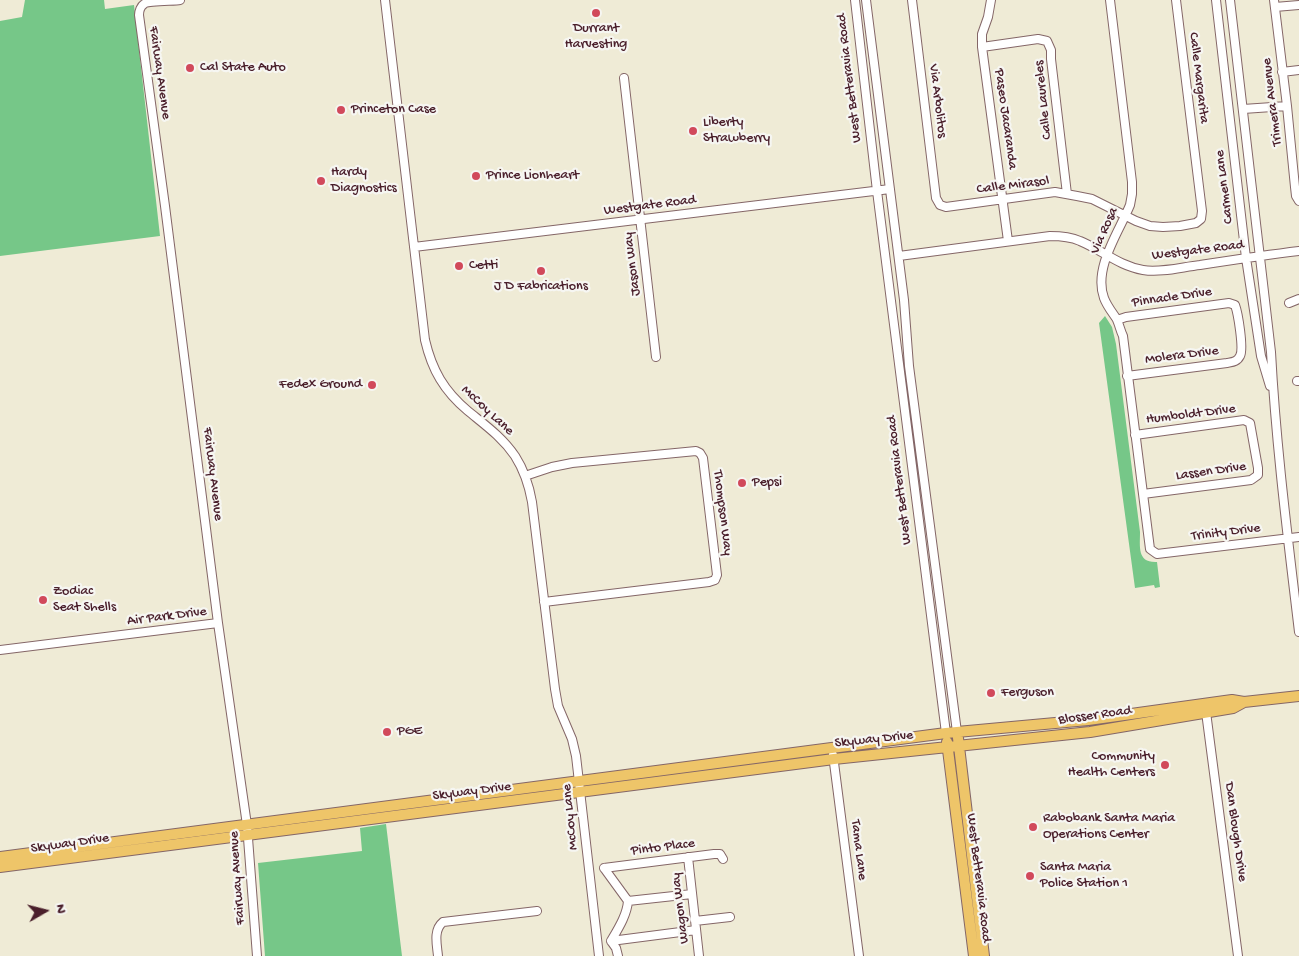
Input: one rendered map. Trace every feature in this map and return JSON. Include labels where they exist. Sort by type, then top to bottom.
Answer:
[{"type":"main road","name":"Blosser Road","points":[[946,733],[1088,720],[1232,700],[1244,702],[1299,696]]},
{"type":"main road","name":"Blosser Road","points":[[948,746],[1090,732],[1233,708],[1244,702]]},
{"type":"main road","name":"West Betteravia Road","points":[[957,732],[984,956]]},
{"type":"main road","name":"West Betteravia Road","points":[[946,733],[974,956]]},
{"type":"main road","name":"Skyway Drive","points":[[580,787],[832,748],[946,733]]},
{"type":"main road","name":"Skyway Drive","points":[[0,867],[247,830],[390,805],[580,787],[948,746]]},
{"type":"main road","name":"Skyway Drive","points":[[0,857],[247,830]]},
{"type":"street","name":"Fairway Avenue","points":[[180,0],[144,4],[139,10],[139,15],[218,623],[247,830],[257,956]]},
{"type":"street","name":"McCoy Lane","points":[[385,0],[422,324],[428,353],[434,369],[452,395],[502,439],[514,454],[525,476],[532,502],[558,706],[572,739],[576,756],[599,956]]},
{"type":"street","name":"West Betteravia Road","points":[[854,0],[946,733]]},
{"type":"street","name":"West Betteravia Road","points":[[866,0],[899,256],[909,366],[957,732]]},
{"type":"street","name":"Via Arbolitos","points":[[912,0],[936,198],[940,205]]},
{"type":"street","name":"Paseo Jacaranda","points":[[991,0],[982,34],[982,47],[1008,242]]},
{"type":"street","name":"Via Rosa","points":[[1110,0],[1132,194],[1126,215],[1107,256],[1101,276],[1101,288],[1104,299],[1117,320],[1123,336],[1150,549],[1156,554]]},
{"type":"street","name":"Calle Margarita","points":[[1176,0],[1202,211],[1201,219]]},
{"type":"street","name":"Carmen Lane","points":[[1216,0],[1246,258],[1260,356],[1273,398]]},
{"type":"street","name":"Carmen Lane","points":[[1230,0],[1271,352],[1273,398],[1299,632]]},
{"type":"street","points":[[1274,3],[1299,5]]},
{"type":"street","name":"Trimera Avenue","points":[[1274,3],[1296,196],[1299,201]]},
{"type":"street","name":"Calle Laureles","points":[[982,47],[1038,39],[1047,41],[1051,50],[1067,194]]},
{"type":"street","points":[[1282,72],[1299,70]]},
{"type":"street","name":"Jason Way","points":[[624,78],[656,357]]},
{"type":"street","points":[[1243,109],[1286,106]]},
{"type":"street","points":[[1290,139],[1299,138]]},
{"type":"street","name":"Westgate Road","points":[[414,247],[890,189]]},
{"type":"street","name":"Calle Mirasol","points":[[940,205],[946,207],[1055,192],[1092,199],[1150,226],[1163,227],[1196,223],[1201,219]]},
{"type":"street","name":"Westgate Road","points":[[899,256],[1050,236],[1079,240],[1119,263],[1143,270],[1164,270],[1299,251]]},
{"type":"street","points":[[1289,303],[1299,299]]},
{"type":"street","name":"Pinnacle Drive","points":[[1117,320],[1126,317],[1229,303],[1235,305],[1238,312],[1240,330]]},
{"type":"street","name":"Molera Drive","points":[[1128,376],[1226,364],[1236,361],[1240,356],[1242,348],[1240,330]]},
{"type":"street","name":"Humboldt Drive","points":[[1135,435],[1244,420],[1250,423],[1255,452]]},
{"type":"street","name":"Thompson Way","points":[[525,476],[552,466],[696,451],[703,458],[717,575],[715,580],[699,584],[544,602]]},
{"type":"street","name":"Lassen Drive","points":[[1143,494],[1251,480],[1258,475],[1255,452]]},
{"type":"street","name":"Trinity Drive","points":[[1156,554],[1299,537]]},
{"type":"street","name":"Air Park Drive","points":[[0,650],[218,623]]},
{"type":"street","name":"Dan Blough Drive","points":[[1206,712],[1238,956]]},
{"type":"street","name":"Tama Lane","points":[[832,748],[859,956]]},
{"type":"street","name":"Pinto Place","points":[[628,902],[604,868],[718,854],[723,859]]},
{"type":"street","name":"Wagon Way","points":[[688,857],[700,956]]},
{"type":"street","points":[[611,941],[628,906],[628,902],[692,894]]},
{"type":"street","points":[[438,956],[436,938],[439,925],[443,922],[537,911]]},
{"type":"street","points":[[695,921],[730,917]]},
{"type":"street","points":[[611,941],[696,930]]},
{"type":"street","points":[[611,941],[616,948],[618,956]]},
{"type":"green space","points":[[25,0],[104,0],[105,9],[134,5],[160,236],[0,256],[0,21],[22,17]]},
{"type":"green space","points":[[1105,316],[1112,327],[1116,344],[1140,532],[1140,548],[1146,560],[1157,562],[1160,587],[1155,588],[1154,585],[1135,588],[1099,323]]},
{"type":"green space","points":[[386,824],[402,956],[265,956],[258,863],[362,851],[360,828]]},
{"type":"place","name":"Durrant Harvesting","points":[[596,13]]},
{"type":"place","name":"Cal State Auto","points":[[190,68]]},
{"type":"place","name":"Princeton Case","points":[[341,110]]},
{"type":"place","name":"Liberty Strawberry","points":[[693,131]]},
{"type":"place","name":"Prince Lionheart","points":[[476,176]]},
{"type":"place","name":"Hardy Diagnostics","points":[[321,181]]},
{"type":"place","name":"Cetti","points":[[459,266]]},
{"type":"place","name":"J D Fabrications","points":[[541,271]]},
{"type":"place","name":"Fedex Ground","points":[[372,385]]},
{"type":"place","name":"Pepsi","points":[[742,483]]},
{"type":"place","name":"Zodiac Seat Shells","points":[[43,600]]},
{"type":"place","name":"Ferguson","points":[[991,693]]},
{"type":"place","name":"PGE","points":[[387,732]]},
{"type":"place","name":"Community Health Centers","points":[[1165,765]]},
{"type":"place","name":"Rabobank Santa Maria Operations Center","points":[[1033,827]]},
{"type":"place","name":"Santa Maria Police Station 1","points":[[1030,876]]}]
